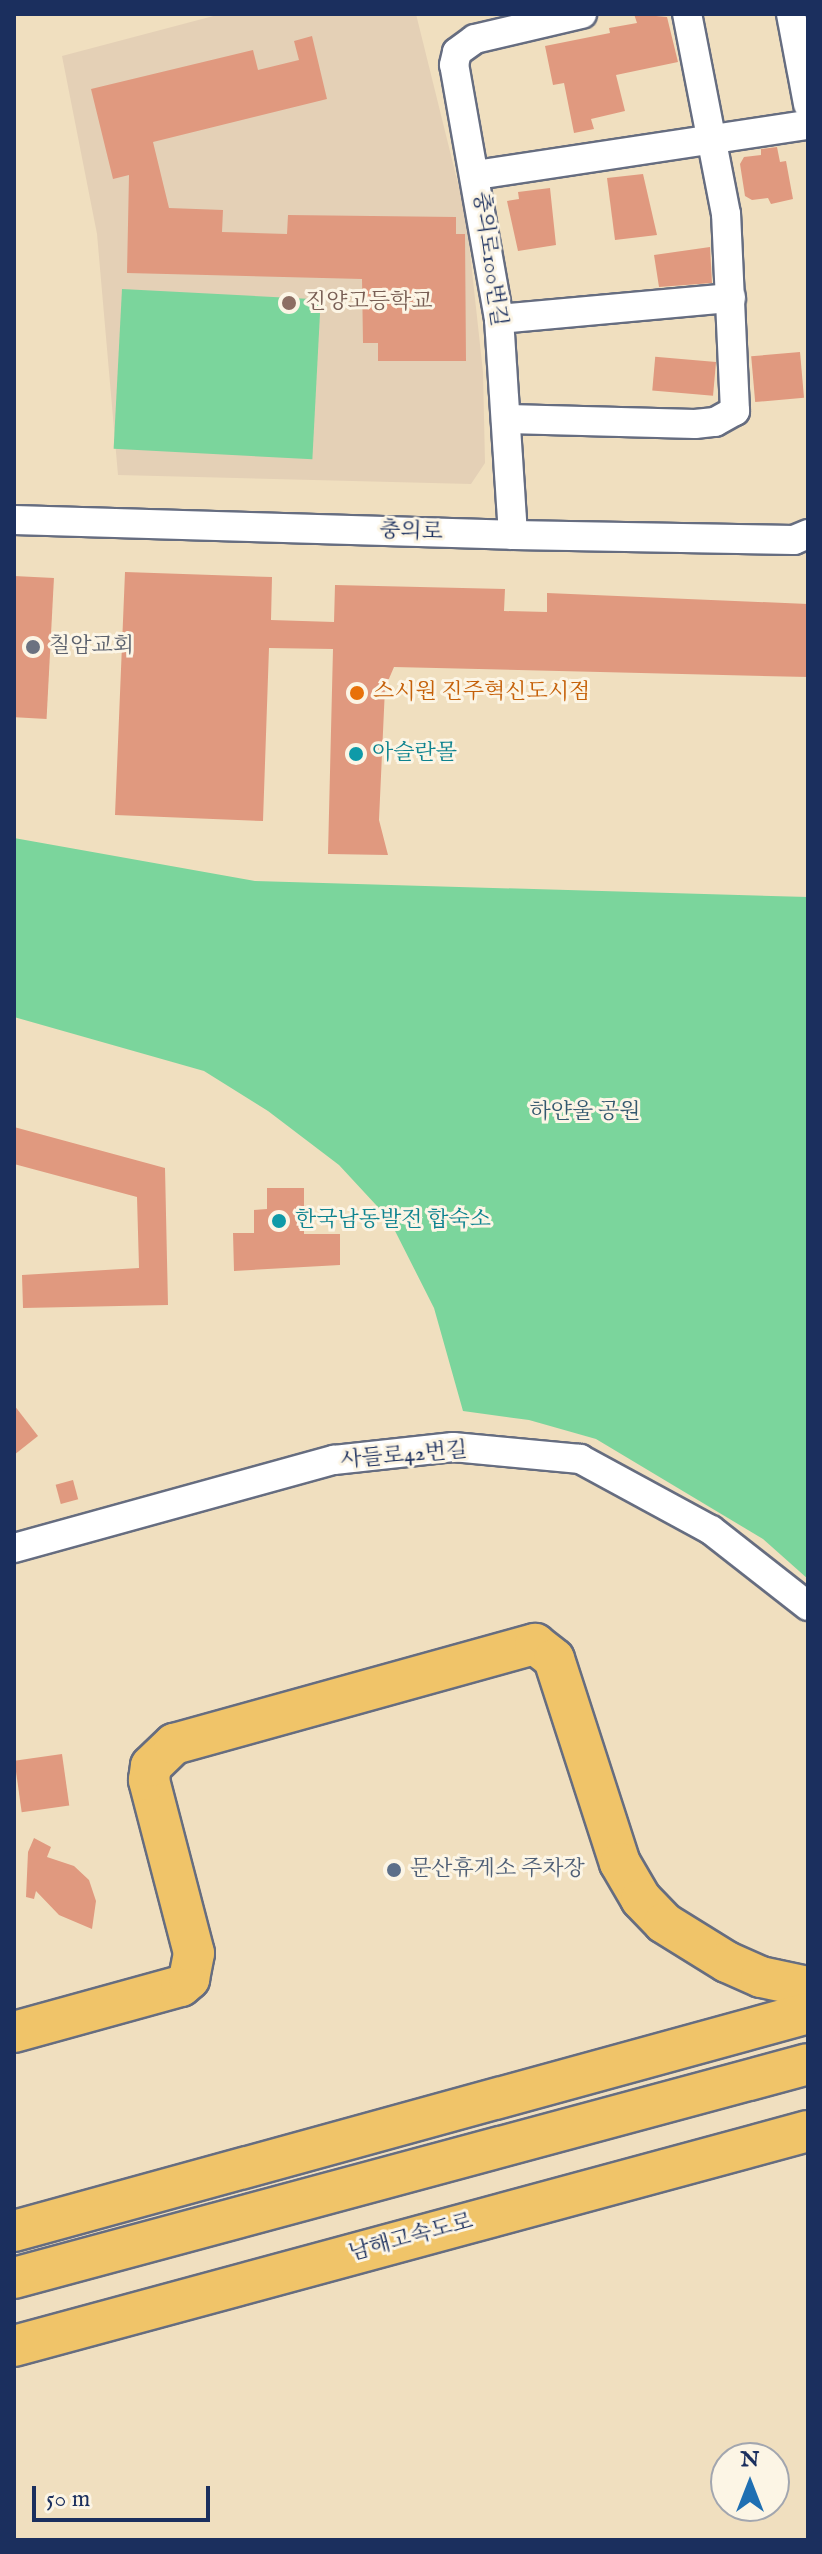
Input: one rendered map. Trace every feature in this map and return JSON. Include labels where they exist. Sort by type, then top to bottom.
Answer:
[{"type":"highway","points":[[14,2032],[181,1986],[189,1979],[194,1953],[149,1780],[151,1766],[174,1744],[535,1644],[554,1659],[620,1863],[641,1899],[664,1923],[727,1962],[761,1977],[808,1987]]},
{"type":"highway","points":[[14,2231],[808,2013]]},
{"type":"highway","points":[[14,2278],[808,2064]]},
{"type":"highway","name":"남해고속도로","points":[[14,2346],[808,2131]]},
{"type":"street","points":[[476,175],[454,65],[457,52],[475,39],[582,14]]},
{"type":"street","points":[[508,419],[715,422],[735,411],[726,214],[687,14]]},
{"type":"street","points":[[791,14],[808,104]]},
{"type":"street","name":"충의로100번길","points":[[513,535],[508,419],[499,319],[476,175],[808,125]]},
{"type":"street","points":[[499,319],[731,298]]},
{"type":"street","name":"충의로","points":[[14,520],[794,540],[808,534]]},
{"type":"street","name":"사들로42번길","points":[[14,1548],[334,1460],[453,1447],[580,1459],[711,1530],[808,1606]]},
{"type":"shaded area","name":"진양고등학교","points":[[221,14],[416,14],[466,216],[483,372],[485,463],[471,484],[118,475],[97,234],[62,56]]},
{"type":"green space","points":[[122,289],[321,299],[312,459],[114,449]]},
{"type":"green space","name":"하얀울 공원","points":[[14,838],[255,881],[808,897],[808,1579],[763,1539],[596,1439],[529,1420],[463,1411],[434,1308],[389,1219],[339,1165],[268,1111],[204,1071],[14,1017]]},
{"type":"building","points":[[634,14],[667,17],[678,62],[616,75],[625,111],[591,119],[594,129],[574,133],[564,83],[553,85],[545,46],[610,33],[609,28],[637,23]]},
{"type":"building","points":[[312,36],[327,99],[153,142],[169,208],[223,210],[222,232],[287,234],[288,215],[456,217],[456,234],[465,234],[466,361],[378,361],[378,343],[363,343],[362,279],[127,273],[129,175],[113,179],[91,89],[253,50],[258,70],[299,60],[294,41]]},
{"type":"building","points":[[777,147],[780,162],[786,161],[793,199],[771,204],[768,198],[752,200],[745,196],[740,164],[744,157],[761,155],[761,149]]},
{"type":"building","points":[[643,174],[657,235],[615,240],[607,178]]},
{"type":"building","points":[[550,188],[556,245],[518,251],[507,201],[519,199],[518,192]]},
{"type":"building","points":[[710,247],[712,283],[659,287],[654,255]]},
{"type":"building","points":[[800,352],[804,398],[755,402],[751,356]]},
{"type":"building","points":[[655,357],[716,362],[713,396],[652,391]]},
{"type":"building","points":[[125,572],[272,577],[271,620],[334,622],[335,585],[505,589],[504,611],[547,612],[547,593],[808,604],[808,677],[394,667],[385,688],[379,820],[388,855],[328,854],[333,649],[269,648],[263,821],[115,815]]},
{"type":"building","name":"칠암교회","points":[[14,576],[54,578],[47,719],[14,717]]},
{"type":"building","points":[[14,1127],[165,1168],[168,1305],[23,1308],[22,1275],[139,1268],[137,1197],[14,1164]]},
{"type":"building","name":"한국남동발전 합숙소","points":[[267,1188],[304,1188],[304,1234],[340,1234],[340,1265],[234,1271],[233,1233],[254,1233],[254,1210],[267,1209]]},
{"type":"building","points":[[14,1405],[38,1436],[14,1455]]},
{"type":"building","points":[[73,1480],[78,1499],[61,1504],[56,1485]]},
{"type":"building","points":[[62,1754],[69,1805],[22,1812],[14,1761]]},
{"type":"building","points":[[34,1838],[51,1847],[47,1857],[74,1866],[89,1880],[96,1901],[92,1929],[59,1915],[36,1891],[34,1899],[26,1897],[28,1852]]},
{"type":"place","name":"진양고등학교","points":[[289,303]]},
{"type":"place","name":"칠암교회","points":[[33,647]]},
{"type":"place","name":"스시원 진주혁신도시점","points":[[357,693]]},
{"type":"place","name":"아슬란몰","points":[[356,754]]},
{"type":"place","name":"한국남동발전 합숙소","points":[[279,1221]]},
{"type":"place","name":"문산휴게소 주차장","points":[[394,1870]]}]
